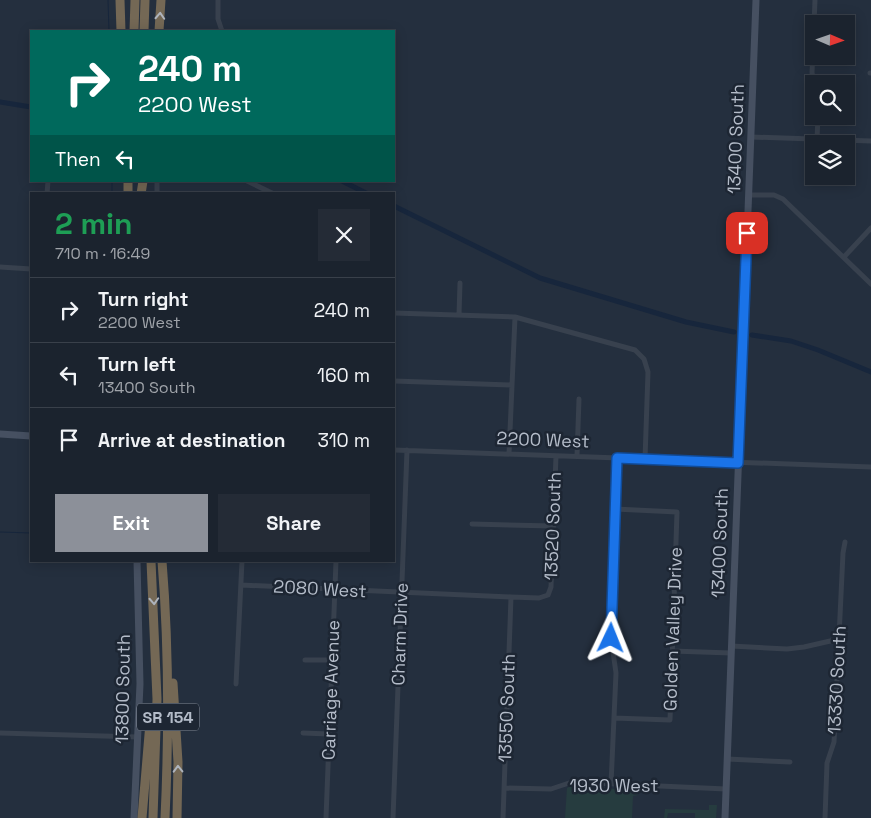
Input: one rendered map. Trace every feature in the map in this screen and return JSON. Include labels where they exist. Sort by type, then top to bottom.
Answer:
[{"type":"highway","points":[[120,0],[121,30]]},
{"type":"highway","points":[[134,30],[135,0]]},
{"type":"highway","points":[[144,30],[145,0]]},
{"type":"highway","points":[[159,30],[161,0]]},
{"type":"highway","name":"SR 154","points":[[151,562],[156,641],[156,737],[153,818]]},
{"type":"highway","name":"SR 154","points":[[162,562],[168,704],[164,818]]},
{"type":"highway","points":[[165,615],[174,685],[178,762],[177,818]]},
{"type":"highway","points":[[142,818],[156,641]]},
{"type":"street","points":[[218,0],[218,18],[222,30]]},
{"type":"street","name":"13400 South","points":[[725,818],[756,0]]},
{"type":"street","points":[[813,75],[815,0]]},
{"type":"street","points":[[751,136],[805,138]]},
{"type":"street","points":[[855,140],[871,140]]},
{"type":"street","points":[[249,182],[270,192]]},
{"type":"street","points":[[748,195],[774,195],[783,199],[871,284]]},
{"type":"street","points":[[844,257],[871,228]]},
{"type":"street","points":[[0,268],[30,269]]},
{"type":"street","points":[[459,315],[460,283]]},
{"type":"street","points":[[395,313],[515,318],[635,350],[644,360],[648,372],[644,459]]},
{"type":"street","points":[[509,454],[515,318]]},
{"type":"street","points":[[395,381],[512,385]]},
{"type":"street","points":[[577,456],[579,399]]},
{"type":"street","points":[[0,434],[30,436]]},
{"type":"street","name":"2200 West","points":[[395,450],[871,467]]},
{"type":"street","name":"Charm Drive","points":[[393,818],[407,450]]},
{"type":"street","name":"13520 South","points":[[548,595],[551,587],[556,456]]},
{"type":"street","points":[[611,784],[616,673],[611,638],[617,458]]},
{"type":"street","name":"Golden Valley Drive","points":[[614,718],[670,720],[677,512],[615,509]]},
{"type":"street","points":[[472,524],[553,526]]},
{"type":"street","name":"13330 South","points":[[825,818],[827,764],[834,742],[842,553],[845,542]]},
{"type":"street","name":"13800 South","points":[[134,818],[140,684],[137,562]]},
{"type":"street","points":[[236,684],[242,562]]},
{"type":"street","name":"Carriage Avenue","points":[[326,818],[336,562]]},
{"type":"street","name":"2080 West","points":[[241,585],[539,598],[548,595]]},
{"type":"street","name":"13550 South","points":[[503,818],[511,597]]},
{"type":"street","points":[[672,651],[804,648],[839,639]]},
{"type":"street","points":[[305,660],[332,660]]},
{"type":"street","points":[[0,733],[138,737]]},
{"type":"street","points":[[303,733],[329,734]]},
{"type":"street","points":[[727,759],[790,762]]},
{"type":"street","name":"1930 West","points":[[504,788],[550,789],[572,782],[726,789]]},
{"type":"green space","points":[[567,788],[638,790],[638,795],[633,796],[632,818],[565,818]]},
{"type":"green space","points":[[709,805],[717,805],[716,818],[695,818],[695,813],[668,813],[667,818],[664,818],[665,809],[709,810]]},
{"type":"waterway","points":[[108,0],[109,30]]},
{"type":"waterway","points":[[0,102],[30,107]]},
{"type":"waterway","points":[[112,182],[112,192]]},
{"type":"waterway","points":[[344,182],[364,192]]},
{"type":"waterway","points":[[395,206],[540,278],[686,322],[734,332]]},
{"type":"waterway","points":[[752,335],[791,341],[871,372]]},
{"type":"waterway","points":[[0,532],[30,533]]},
{"type":"route","points":[[611,638],[617,458],[738,463],[747,233]]}]
